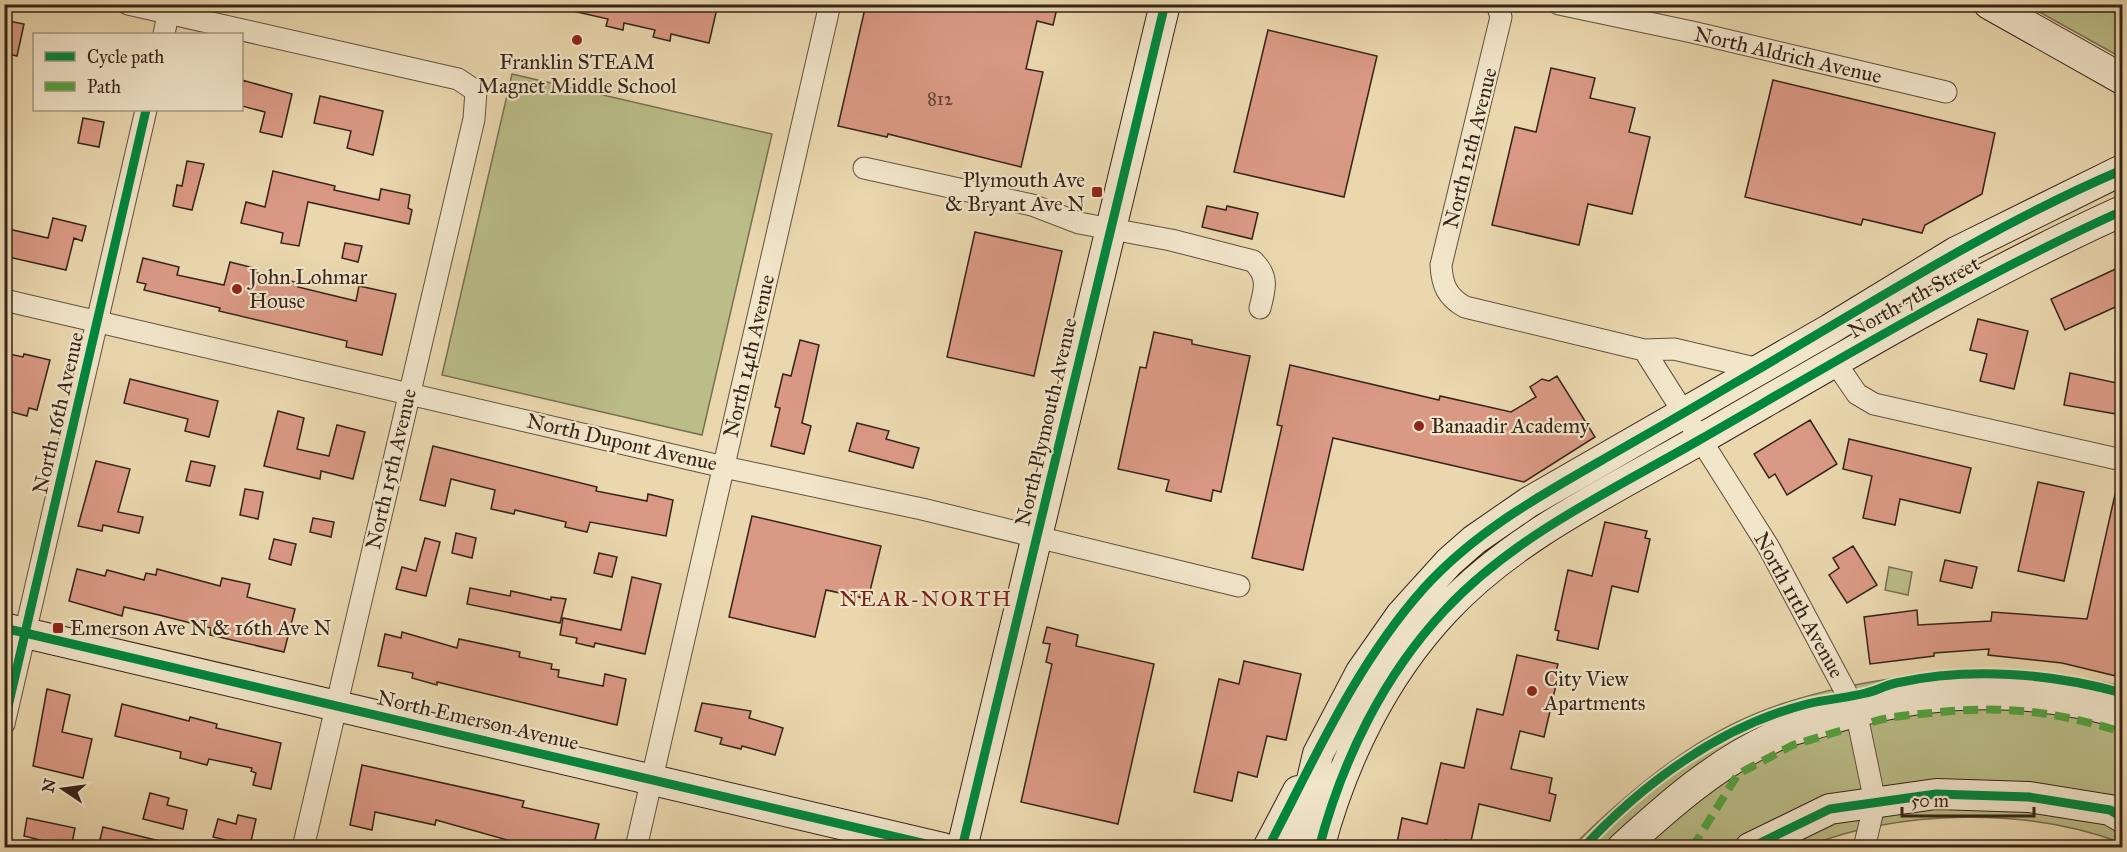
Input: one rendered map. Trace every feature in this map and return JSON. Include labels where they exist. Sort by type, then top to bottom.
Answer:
[{"type":"main road","name":"North Plymouth Avenue","points":[[962,848],[1109,229],[1165,4]]},
{"type":"main road","points":[[1989,4],[2117,76],[2122,101]]},
{"type":"main road","points":[[2115,173],[2122,149]]},
{"type":"main road","name":"North 7th Street","points":[[1296,848],[1318,754],[1344,701],[1401,615],[1449,562],[1474,540],[1530,502],[1956,252],[2115,173]]},
{"type":"main road","name":"North 7th Street","points":[[1319,848],[1344,775],[1371,715],[1404,659],[1446,609],[1469,586],[1519,548],[1574,512],[1834,362],[1942,300],[2122,211]]},
{"type":"main road","name":"North Emerson Avenue","points":[[15,631],[943,848]]},
{"type":"main road","points":[[1622,848],[1703,778],[1773,737],[1856,711],[1935,696],[2004,693],[2079,701],[2122,713]]},
{"type":"main road","points":[[1268,848],[1318,754]]},
{"type":"main road","points":[[1750,848],[1830,810],[1936,794],[2029,796],[2110,810],[2122,816]]},
{"type":"street","points":[[128,4],[169,9],[164,33]]},
{"type":"street","name":"North 14th Avenue","points":[[636,848],[830,4]]},
{"type":"street","name":"North 12th Avenue","points":[[1497,4],[1501,17],[1441,265],[1446,291],[1454,301],[1465,307],[1644,350]]},
{"type":"street","name":"North Aldrich Avenue","points":[[1559,4],[1692,32],[1946,92]]},
{"type":"street","name":"North 15th Avenue","points":[[169,9],[458,79],[476,91],[474,119],[303,848]]},
{"type":"street","name":"North 16th Avenue","points":[[4,724],[15,631],[97,322],[146,111]]},
{"type":"street","points":[[864,168],[1032,205],[1079,223],[1170,240],[1253,261],[1263,270],[1266,284],[1260,308]]},
{"type":"street","name":"North Dupont Avenue","points":[[4,300],[409,392],[724,467],[922,509],[1037,539],[1239,586]]},
{"type":"street","points":[[1644,350],[1674,349],[1759,369]]},
{"type":"street","name":"North 11th Avenue","points":[[1644,350],[1782,570],[1856,711],[1875,802],[1864,848]]},
{"type":"street","points":[[1834,362],[1857,394],[1874,404],[2122,460]]},
{"type":"green space","points":[[2027,5],[2122,5],[2122,58]]},
{"type":"green space","points":[[512,74],[772,134],[702,435],[442,375]]},
{"type":"green space","points":[[1889,567],[1912,572],[1908,595],[1885,590]]},
{"type":"green space","points":[[1972,670],[2048,674],[2122,686],[2122,843],[2085,831],[2046,823],[2005,818],[1964,817],[1881,825],[1842,834],[1806,847],[1571,848],[1607,813],[1665,765],[1707,738],[1757,713],[1786,702],[1848,686],[1911,676]]},
{"type":"building","points":[[569,4],[718,4],[709,43],[671,34],[670,41],[653,37],[655,30],[624,23],[623,30],[606,26],[608,19],[568,10]]},
{"type":"building","points":[[866,4],[1058,4],[1053,25],[1037,21],[1026,69],[1043,72],[1021,167],[888,134],[887,137],[838,126]]},
{"type":"building","points":[[4,20],[24,24],[17,56],[4,53]]},
{"type":"building","points":[[1268,30],[1377,56],[1344,197],[1234,172]]},
{"type":"building","points":[[1551,68],[1595,78],[1590,98],[1635,108],[1629,132],[1650,137],[1632,214],[1588,204],[1579,245],[1492,225],[1515,127],[1536,132]]},
{"type":"building","points":[[243,80],[292,94],[282,137],[260,132],[265,112],[243,106]]},
{"type":"building","points":[[1773,80],[1995,133],[1982,194],[1925,225],[1922,233],[1863,219],[1861,225],[1745,197]]},
{"type":"building","points":[[320,96],[383,111],[373,155],[347,148],[351,131],[314,123]]},
{"type":"building","points":[[83,118],[104,122],[99,147],[78,143]]},
{"type":"building","points":[[187,161],[204,164],[192,210],[173,206],[177,185],[182,186]]},
{"type":"building","points":[[273,171],[335,186],[334,190],[379,200],[381,189],[410,195],[408,208],[412,210],[409,224],[308,202],[299,246],[281,243],[283,233],[241,223],[246,202],[265,207]]},
{"type":"building","points":[[1207,206],[1226,210],[1227,206],[1258,213],[1252,239],[1202,227]]},
{"type":"building","points":[[53,218],[86,226],[82,241],[74,238],[66,270],[4,256],[4,228],[48,238]]},
{"type":"building","points":[[975,232],[1062,251],[1034,376],[947,357]]},
{"type":"building","points":[[345,243],[362,246],[358,262],[342,258]]},
{"type":"building","points":[[143,258],[179,267],[177,275],[224,285],[230,262],[254,268],[253,272],[299,283],[298,287],[356,301],[359,286],[396,294],[382,355],[346,347],[347,341],[219,311],[220,308],[144,290],[146,284],[137,282]]},
{"type":"building","points":[[2122,266],[2122,304],[2065,330],[2051,299]]},
{"type":"building","points":[[1978,319],[2028,331],[2014,389],[1980,381],[1987,354],[1970,350]]},
{"type":"building","points":[[1154,332],[1192,340],[1192,344],[1250,356],[1221,492],[1213,490],[1211,501],[1166,491],[1169,480],[1118,469],[1140,367],[1146,368]]},
{"type":"building","points":[[800,340],[819,345],[802,423],[811,426],[804,454],[771,446],[780,408],[775,407],[783,374],[791,376]]},
{"type":"building","points":[[4,353],[23,357],[24,354],[50,360],[37,410],[29,408],[27,416],[4,410]]},
{"type":"building","points":[[1290,365],[1439,400],[1440,396],[1511,412],[1536,397],[1530,387],[1542,379],[1549,381],[1557,376],[1595,437],[1524,482],[1333,438],[1303,570],[1252,558],[1282,426],[1277,425]]},
{"type":"building","points":[[2070,373],[2122,384],[2122,415],[2064,405]]},
{"type":"building","points":[[130,379],[218,401],[209,437],[185,431],[188,419],[124,403]]},
{"type":"building","points":[[278,411],[304,418],[297,449],[329,456],[337,425],[365,432],[353,479],[321,471],[320,479],[264,466]]},
{"type":"building","points":[[1810,420],[1837,464],[1787,495],[1775,474],[1769,478],[1754,454]]},
{"type":"building","points":[[857,423],[889,431],[886,439],[919,448],[913,468],[849,451]]},
{"type":"building","points":[[1849,439],[1971,468],[1960,513],[1900,499],[1895,525],[1863,518],[1872,476],[1843,469]]},
{"type":"building","points":[[433,446],[597,487],[596,491],[647,501],[648,494],[673,500],[666,536],[590,522],[587,532],[565,527],[566,522],[515,510],[514,514],[491,509],[495,490],[451,479],[445,506],[420,500]]},
{"type":"building","points":[[96,461],[130,469],[118,512],[143,517],[139,533],[103,525],[102,531],[78,526]]},
{"type":"building","points":[[191,461],[215,466],[210,486],[186,481]]},
{"type":"building","points":[[2038,482],[2084,492],[2064,581],[2018,571]]},
{"type":"building","points":[[245,489],[263,492],[258,519],[240,515]]},
{"type":"building","points":[[2116,490],[2122,491],[2122,652],[2116,676],[2062,663],[1988,655],[1989,649],[1934,653],[1934,656],[1870,664],[1864,617],[1917,610],[1918,625],[1991,621],[1992,612],[2087,619]]},
{"type":"building","points":[[752,516],[881,546],[868,599],[826,590],[815,637],[729,617]]},
{"type":"building","points":[[313,518],[334,522],[331,537],[310,532]]},
{"type":"building","points":[[1605,522],[1647,531],[1645,538],[1650,539],[1638,592],[1612,586],[1598,649],[1557,640],[1559,631],[1555,630],[1568,570],[1592,576]]},
{"type":"building","points":[[456,533],[476,538],[472,558],[452,553]]},
{"type":"building","points":[[425,538],[440,542],[426,596],[396,589],[402,567],[416,571]]},
{"type":"building","points":[[274,539],[296,544],[291,565],[269,559]]},
{"type":"building","points":[[1853,546],[1877,585],[1847,603],[1829,575],[1839,568],[1833,558]]},
{"type":"building","points":[[599,553],[617,557],[612,577],[594,573]]},
{"type":"building","points":[[1945,560],[1977,567],[1972,588],[1940,581]]},
{"type":"building","points":[[77,569],[105,576],[107,570],[144,580],[146,573],[156,575],[157,569],[220,586],[222,578],[250,584],[247,597],[295,609],[284,652],[210,635],[211,628],[159,615],[124,607],[122,616],[69,601]]},
{"type":"building","points":[[632,577],[661,584],[645,654],[595,643],[594,647],[576,643],[577,638],[560,635],[563,618],[621,630]]},
{"type":"building","points":[[470,588],[510,596],[511,591],[551,600],[551,597],[566,599],[560,623],[467,604]]},
{"type":"building","points":[[1047,627],[1078,635],[1076,646],[1154,664],[1118,824],[1021,802],[1052,664],[1046,662],[1050,644],[1043,643]]},
{"type":"building","points":[[402,632],[457,648],[459,639],[520,652],[519,657],[552,664],[551,669],[559,670],[558,677],[603,686],[605,674],[626,679],[617,725],[437,682],[437,685],[412,678],[413,673],[378,666],[385,634],[401,638]]},
{"type":"building","name":"City View Apartments","points":[[1517,655],[1558,664],[1556,671],[1559,672],[1544,737],[1520,731],[1511,769],[1552,778],[1549,793],[1556,795],[1550,821],[1479,804],[1470,846],[1445,840],[1444,848],[1396,848],[1402,818],[1427,824],[1441,763],[1464,768],[1477,709],[1503,715]]},
{"type":"building","points":[[1244,661],[1301,674],[1286,740],[1267,736],[1257,777],[1238,772],[1232,801],[1194,792],[1219,679],[1239,684]]},
{"type":"building","points":[[47,689],[70,695],[62,732],[92,739],[83,778],[33,766]]},
{"type":"building","points":[[702,703],[751,711],[749,718],[783,728],[775,755],[742,746],[741,749],[720,744],[722,738],[695,731]]},
{"type":"building","points":[[122,704],[189,721],[190,717],[217,724],[216,728],[281,743],[271,789],[253,785],[256,773],[251,771],[252,768],[209,759],[207,765],[180,758],[181,752],[115,736]]},
{"type":"building","points":[[362,765],[524,801],[522,807],[599,824],[593,848],[536,848],[436,820],[435,825],[375,812],[372,830],[350,825]]},
{"type":"building","points":[[150,793],[169,798],[167,805],[187,810],[183,829],[143,819]]},
{"type":"building","points":[[238,815],[256,819],[250,846],[213,837],[218,819],[236,824]]},
{"type":"building","points":[[27,818],[75,828],[71,848],[24,836]]},
{"type":"building","points":[[103,827],[164,842],[163,848],[98,848]]},
{"type":"marked path","points":[[1872,722],[1902,716],[1957,711],[2005,710],[2074,719],[2122,732]]},
{"type":"marked path","points":[[1692,848],[1738,774],[1793,745],[1843,730]]},
{"type":"cycle path","points":[[962,848],[1165,4]]},
{"type":"cycle path","points":[[4,724],[146,111]]},
{"type":"cycle path","points":[[1268,848],[1338,713],[1378,648],[1424,588],[1484,534],[1550,490],[1924,271],[2071,193],[2122,170]]},
{"type":"cycle path","points":[[1319,848],[1340,783],[1367,721],[1384,691],[1402,663],[1445,610],[1472,583],[1502,559],[1566,516],[1857,349],[2014,263],[2122,211]]},
{"type":"cycle path","points":[[4,628],[943,848]]},
{"type":"cycle path","points":[[1583,848],[1631,801],[1685,760],[1744,727],[1807,704],[1859,695],[1892,684],[1952,675],[2010,674],[2039,677],[2122,693]]},
{"type":"cycle path","points":[[1750,848],[1830,809],[1936,794],[2029,797],[2110,810],[2122,817]]},
{"type":"place","name":"Franklin STEAM Magnet Middle School","points":[[577,40]]},
{"type":"place","name":"Plymouth Ave & Bryant Ave N","points":[[1097,192]]},
{"type":"place","name":"John Lohmar House","points":[[237,289]]},
{"type":"place","name":"Banaadir Academy","points":[[1419,426]]},
{"type":"place","name":"Emerson Ave N & 16th Ave N","points":[[58,628]]},
{"type":"place","name":"City View Apartments","points":[[1532,691]]},
{"type":"district","name":"NEAR-NORTH","points":[[926,598]]}]
